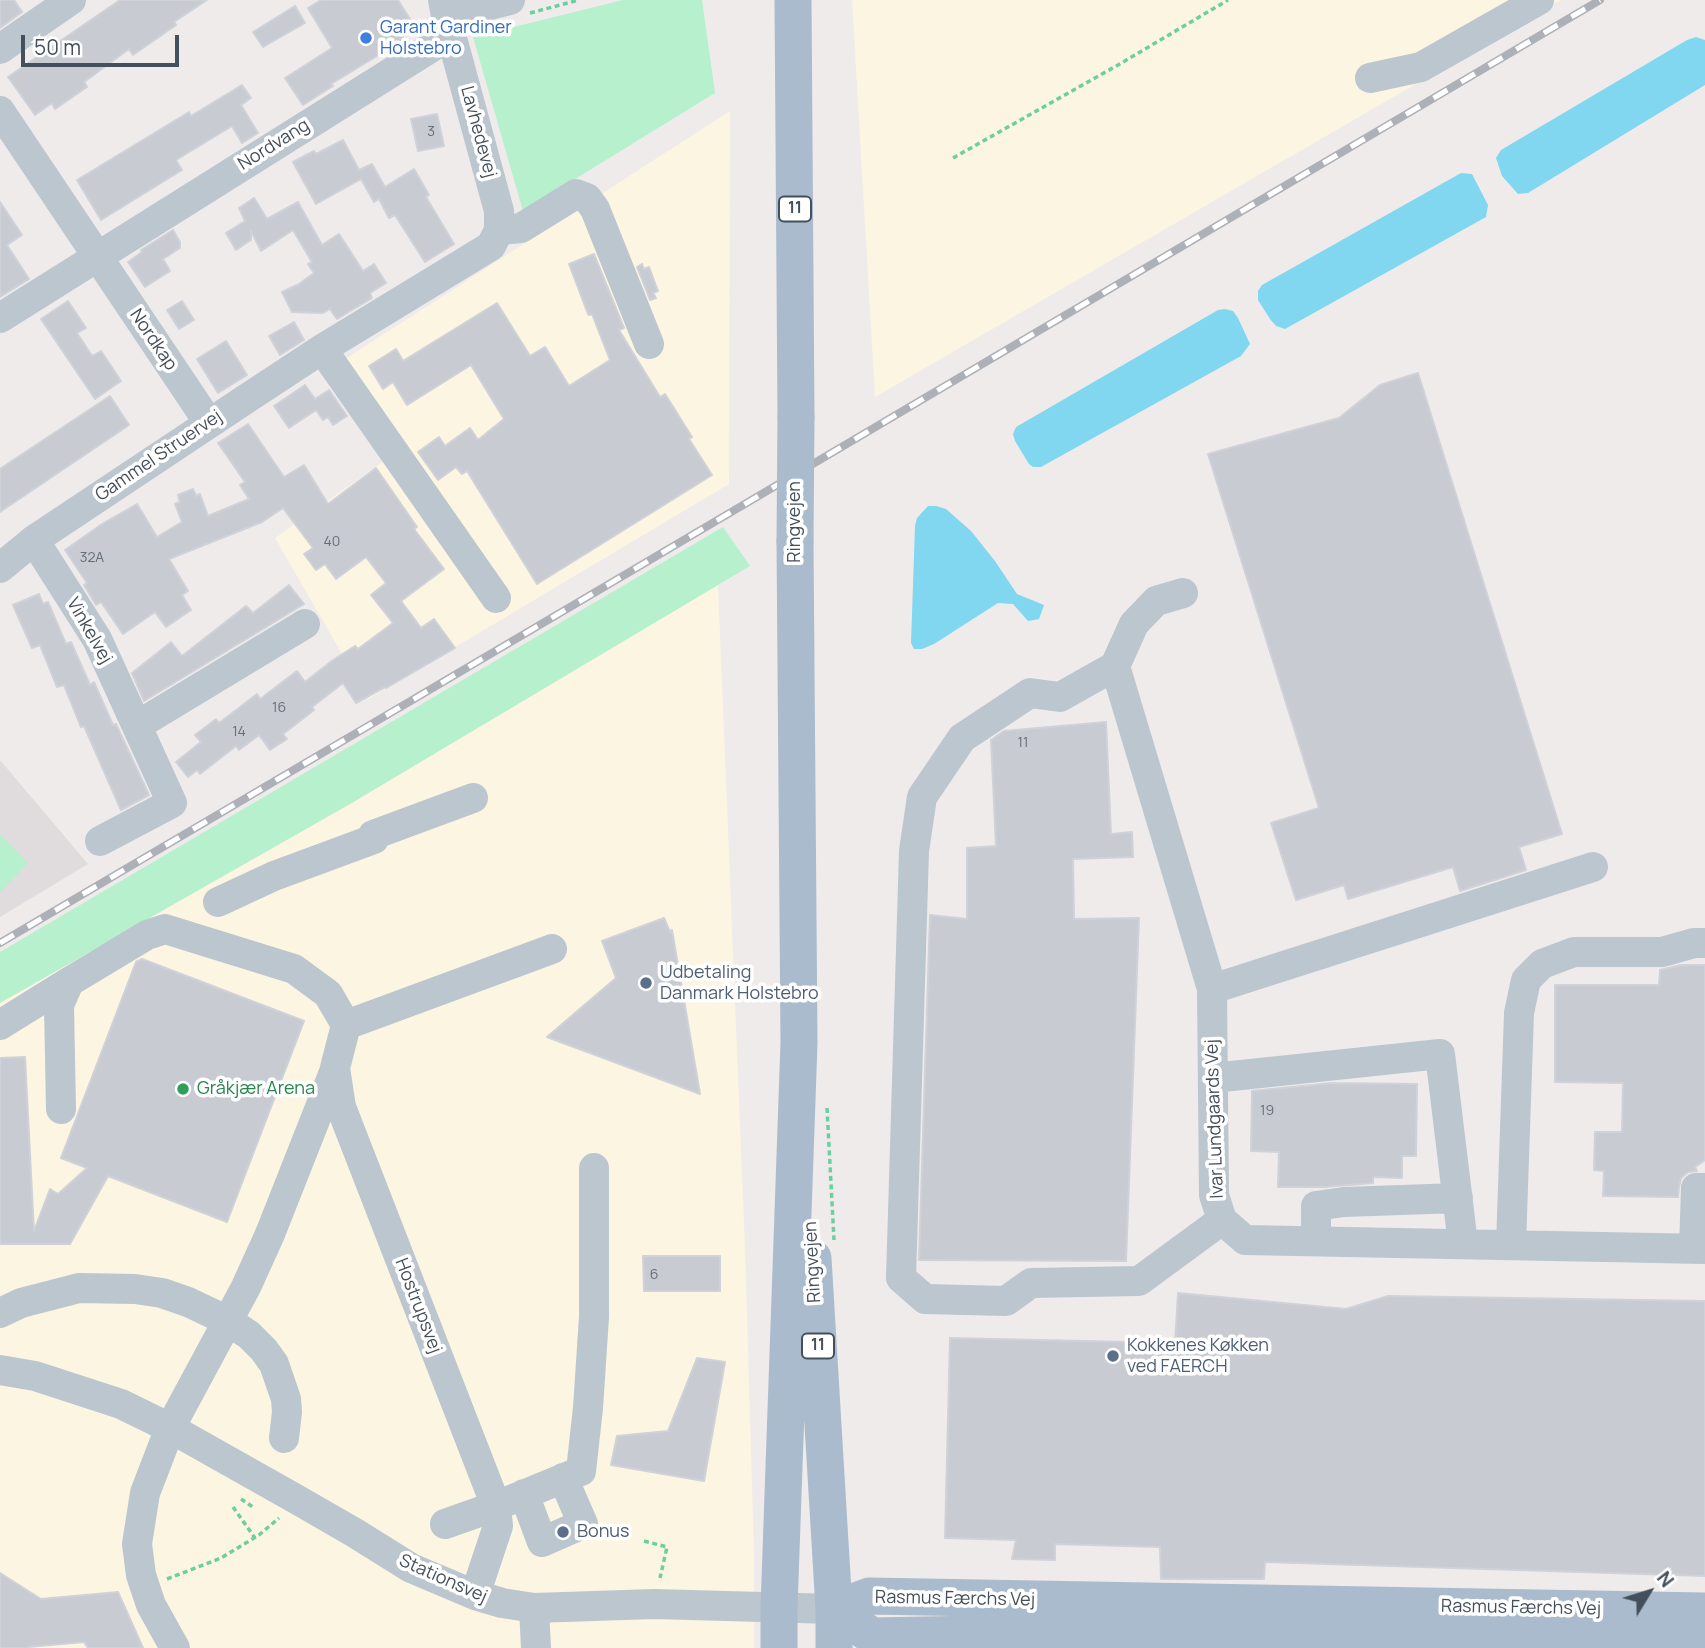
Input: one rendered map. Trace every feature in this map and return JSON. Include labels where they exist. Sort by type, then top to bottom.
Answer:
[{"type":"main road","name":"Ringvejen","points":[[779,1648],[799,1043],[793,0]]},
{"type":"main road","name":"Ringvejen","points":[[799,1043],[834,1609],[834,1648]]},
{"type":"main road","name":"Rasmus Færchs Vej","points":[[834,1609],[869,1596],[1705,1611]]},
{"type":"main road","name":"Rasmus Færchs Vej","points":[[834,1609],[872,1636],[1002,1641],[1588,1645],[1705,1643]]},
{"type":"street","points":[[0,49],[71,0]]},
{"type":"street","points":[[446,17],[510,0]]},
{"type":"street","points":[[1370,78],[1421,67],[1539,0]]},
{"type":"street","name":"Lavhedevej","points":[[446,17],[499,211],[495,238]]},
{"type":"street","name":"Nordvang","points":[[97,256],[446,17]]},
{"type":"street","name":"Nordkap","points":[[0,111],[209,423]]},
{"type":"street","name":"Gammel Struervej","points":[[0,568],[34,540],[322,349],[495,238],[521,229],[576,194],[587,198],[595,209],[649,344]]},
{"type":"street","points":[[0,318],[97,256]]},
{"type":"street","points":[[322,349],[496,598]]},
{"type":"street","name":"Vinkelvej","points":[[34,540],[97,639],[172,803],[100,841]]},
{"type":"street","points":[[1182,593],[1156,601],[1134,624],[1115,666],[1059,697],[1030,693],[962,738],[922,797],[914,851],[901,1278],[925,1299],[1006,1301],[1031,1283],[1139,1282],[1222,1220]]},
{"type":"street","points":[[138,725],[305,624]]},
{"type":"street","name":"Ivar Lundgaards Vej","points":[[1115,666],[1212,989],[1214,1195],[1222,1220],[1245,1240],[1700,1249]]},
{"type":"street","points":[[218,902],[274,876],[473,798]]},
{"type":"street","points":[[1212,989],[1593,867]]},
{"type":"street","points":[[0,1025],[148,935],[165,929],[294,969],[328,994],[346,1025],[335,1068],[270,1234],[246,1287],[170,1428],[145,1493],[137,1544],[141,1574],[151,1605],[175,1648]]},
{"type":"street","points":[[1511,1245],[1518,1013],[1526,980],[1542,964],[1574,952],[1662,952],[1694,943],[1705,943]]},
{"type":"street","points":[[346,1025],[552,949]]},
{"type":"street","points":[[61,1109],[59,1005],[69,982]]},
{"type":"street","points":[[1213,1078],[1440,1054],[1463,1244]]},
{"type":"street","name":"Hostrupsvej","points":[[335,1068],[341,1107],[496,1506],[498,1526],[475,1595]]},
{"type":"street","points":[[445,1524],[581,1471],[594,1317],[594,1168]]},
{"type":"street","points":[[1700,1249],[1696,1188],[1705,1188]]},
{"type":"street","points":[[1316,1241],[1316,1206],[1343,1202],[1458,1198]]},
{"type":"street","points":[[0,1313],[21,1303],[79,1288],[119,1288],[162,1293],[188,1302],[228,1321],[249,1335],[274,1364],[286,1399],[285,1438]]},
{"type":"street","name":"Stationsvej","points":[[0,1370],[35,1377],[121,1404],[170,1428],[296,1499],[411,1568],[475,1595],[502,1603],[534,1608],[654,1604],[834,1609]]},
{"type":"street","points":[[524,1494],[542,1542],[583,1524],[564,1478]]},
{"type":"street","points":[[534,1608],[536,1648]]},
{"type":"path","points":[[953,158],[1228,0]]},
{"type":"path","points":[[827,1101],[835,1252]]},
{"type":"path","points":[[146,1587],[221,1558],[255,1538],[296,1499]]},
{"type":"path","points":[[233,1507],[255,1538]]},
{"type":"path","points":[[644,1541],[667,1547],[654,1604]]},
{"type":"shaded area","points":[[852,0],[1561,0],[875,397]]},
{"type":"shaded area","points":[[730,111],[729,484],[368,699],[275,538],[384,461],[322,374]]},
{"type":"shaded area","points":[[718,584],[745,1248],[754,1552],[754,1648],[0,1648],[0,1003],[350,804]]},
{"type":"shaded area","points":[[0,760],[88,864],[0,917]]},
{"type":"green space","points":[[623,0],[702,0],[715,93],[523,211],[473,37]]},
{"type":"green space","points":[[723,527],[750,566],[350,804],[0,1003],[0,952]]},
{"type":"green space","points":[[0,834],[28,863],[0,892]]},
{"type":"water","points":[[1696,37],[1705,40],[1705,85],[1528,193],[1518,194],[1502,176],[1496,158],[1501,150]]},
{"type":"water","points":[[1461,173],[1472,174],[1488,205],[1486,217],[1285,329],[1276,326],[1270,319],[1258,300],[1258,291],[1262,285]]},
{"type":"water","points":[[1218,310],[1233,311],[1238,318],[1250,344],[1241,356],[1041,467],[1029,464],[1015,441],[1013,434],[1016,427]]},
{"type":"water","points":[[928,506],[946,509],[971,531],[1017,594],[1044,605],[1039,619],[1028,621],[1013,604],[998,603],[934,644],[914,649],[911,643],[915,526],[917,518]]},
{"type":"building","points":[[0,0],[14,0],[22,12],[0,28]]},
{"type":"building","points":[[120,0],[207,0],[133,55],[129,49],[84,82],[87,87],[55,109],[52,103],[35,115],[8,77]]},
{"type":"building","name":"Garant Gardiner Holstebro","points":[[321,0],[398,0],[413,24],[407,27],[405,39],[331,84],[333,86],[303,105],[285,78],[332,48],[308,8]]},
{"type":"building","points":[[295,6],[305,23],[263,47],[253,32]]},
{"type":"building","points":[[242,85],[251,98],[241,105],[258,133],[242,143],[232,126],[176,160],[182,170],[101,220],[77,180],[189,112],[191,116]]},
{"type":"building","points":[[437,114],[444,146],[418,151],[411,119]]},
{"type":"building","points":[[343,140],[359,170],[372,164],[385,187],[414,169],[429,195],[426,197],[454,244],[425,262],[395,215],[389,218],[379,199],[374,202],[361,179],[316,204],[293,162]]},
{"type":"building","points":[[254,198],[267,219],[298,202],[322,245],[339,234],[363,271],[374,264],[386,283],[370,293],[372,298],[337,319],[330,309],[323,313],[292,312],[282,292],[314,273],[308,264],[312,262],[293,230],[261,251],[251,231],[251,240],[236,250],[226,233],[245,221],[239,208]]},
{"type":"building","points":[[0,202],[22,235],[7,245],[29,279],[0,297]]},
{"type":"building","points":[[173,230],[180,242],[180,248],[163,259],[170,271],[145,287],[128,262],[142,252],[141,250]]},
{"type":"building","points":[[594,254],[624,328],[619,330],[660,397],[665,394],[712,475],[537,584],[467,471],[462,474],[456,467],[438,480],[418,452],[439,437],[445,446],[470,428],[478,440],[504,419],[471,365],[407,405],[393,382],[383,389],[369,366],[396,349],[403,361],[497,303],[530,356],[545,347],[569,386],[610,360],[592,314],[588,314],[569,264]]},
{"type":"building","points":[[642,264],[644,269],[649,267],[658,291],[653,293],[656,298],[650,300],[637,267]]},
{"type":"building","points":[[68,301],[86,328],[77,333],[92,356],[101,351],[121,381],[95,399],[41,319]]},
{"type":"building","points":[[182,301],[194,320],[179,329],[167,310]]},
{"type":"building","points":[[294,322],[304,340],[280,355],[269,336]]},
{"type":"building","points":[[226,341],[247,375],[218,393],[197,359]]},
{"type":"building","points":[[1418,373],[1562,834],[1519,847],[1526,870],[1460,891],[1453,867],[1348,899],[1344,885],[1296,900],[1271,823],[1319,808],[1208,454],[1339,418],[1380,385]]},
{"type":"building","points":[[305,385],[315,399],[329,390],[347,416],[333,425],[328,417],[323,420],[316,410],[289,428],[274,406]]},
{"type":"building","points":[[110,396],[129,425],[0,512],[0,469]]},
{"type":"building","points":[[248,424],[284,477],[304,465],[328,504],[376,468],[417,527],[414,529],[444,569],[401,601],[421,628],[434,619],[455,648],[356,703],[343,683],[283,734],[287,739],[270,750],[259,735],[239,750],[236,746],[200,774],[197,770],[188,777],[176,762],[201,742],[195,735],[216,719],[219,723],[257,694],[260,699],[297,671],[305,682],[333,660],[355,646],[358,649],[393,623],[371,595],[386,583],[366,557],[336,579],[325,564],[316,570],[304,554],[313,548],[283,508],[262,522],[169,559],[188,591],[182,595],[191,610],[166,627],[155,612],[123,634],[101,602],[96,605],[84,585],[87,583],[65,550],[137,504],[157,537],[182,522],[175,504],[180,502],[178,495],[193,489],[196,496],[200,494],[208,516],[249,499],[240,485],[245,482],[218,443]]},
{"type":"building","points":[[289,585],[304,604],[144,701],[132,673],[171,642],[182,656],[246,606],[253,613]]},
{"type":"building","points":[[39,594],[43,604],[48,602],[66,644],[71,642],[90,685],[94,682],[149,795],[121,810],[64,685],[57,687],[40,645],[32,648],[13,605]]},
{"type":"building","points":[[1106,722],[1111,834],[1132,832],[1133,857],[1073,859],[1074,919],[1139,918],[1126,1261],[919,1260],[930,915],[967,919],[967,848],[996,846],[991,740],[1004,731]]},
{"type":"building","name":"Udbetaling Danmark Holstebro","points":[[664,918],[670,932],[672,930],[700,1094],[547,1037],[616,978],[602,941]]},
{"type":"building","name":"Gråkjær Arena","points":[[142,959],[304,1021],[227,1222],[108,1176],[70,1244],[0,1244],[0,1058],[25,1057],[34,1231],[50,1189],[58,1194],[87,1168],[61,1158],[136,962]]},
{"type":"building","points":[[1681,965],[1705,965],[1705,1160],[1695,1167],[1697,1171],[1688,1172],[1681,1178],[1678,1197],[1603,1196],[1604,1171],[1594,1170],[1595,1132],[1622,1132],[1623,1083],[1555,1082],[1555,985],[1659,985],[1660,970]]},
{"type":"building","points":[[1332,1083],[1417,1084],[1416,1156],[1402,1156],[1402,1178],[1373,1177],[1373,1183],[1324,1187],[1278,1187],[1279,1152],[1251,1151],[1252,1091]]},
{"type":"building","points":[[643,1256],[720,1256],[720,1291],[644,1291]]},
{"type":"building","points":[[1178,1293],[1346,1309],[1388,1296],[1705,1301],[1705,1576],[1265,1562],[1264,1579],[1161,1579],[1160,1547],[1055,1544],[1055,1560],[1012,1559],[1016,1540],[945,1538],[950,1338],[1175,1343]]},
{"type":"building","points":[[697,1358],[725,1362],[704,1481],[611,1465],[617,1436],[668,1431]]},
{"type":"building","points":[[0,1573],[41,1599],[118,1592],[143,1648],[88,1648],[84,1642],[0,1648]]},
{"type":"railway","points":[[0,943],[1600,0]]},
{"type":"place","name":"Garant Gardiner Holstebro","points":[[366,38]]},
{"type":"place","name":"Udbetaling Danmark Holstebro","points":[[646,983]]},
{"type":"place","name":"Gråkjær Arena","points":[[183,1089]]},
{"type":"place","name":"Kokkenes Køkken ved FAERCH","points":[[1113,1356]]},
{"type":"place","name":"Bonus","points":[[563,1532]]}]
